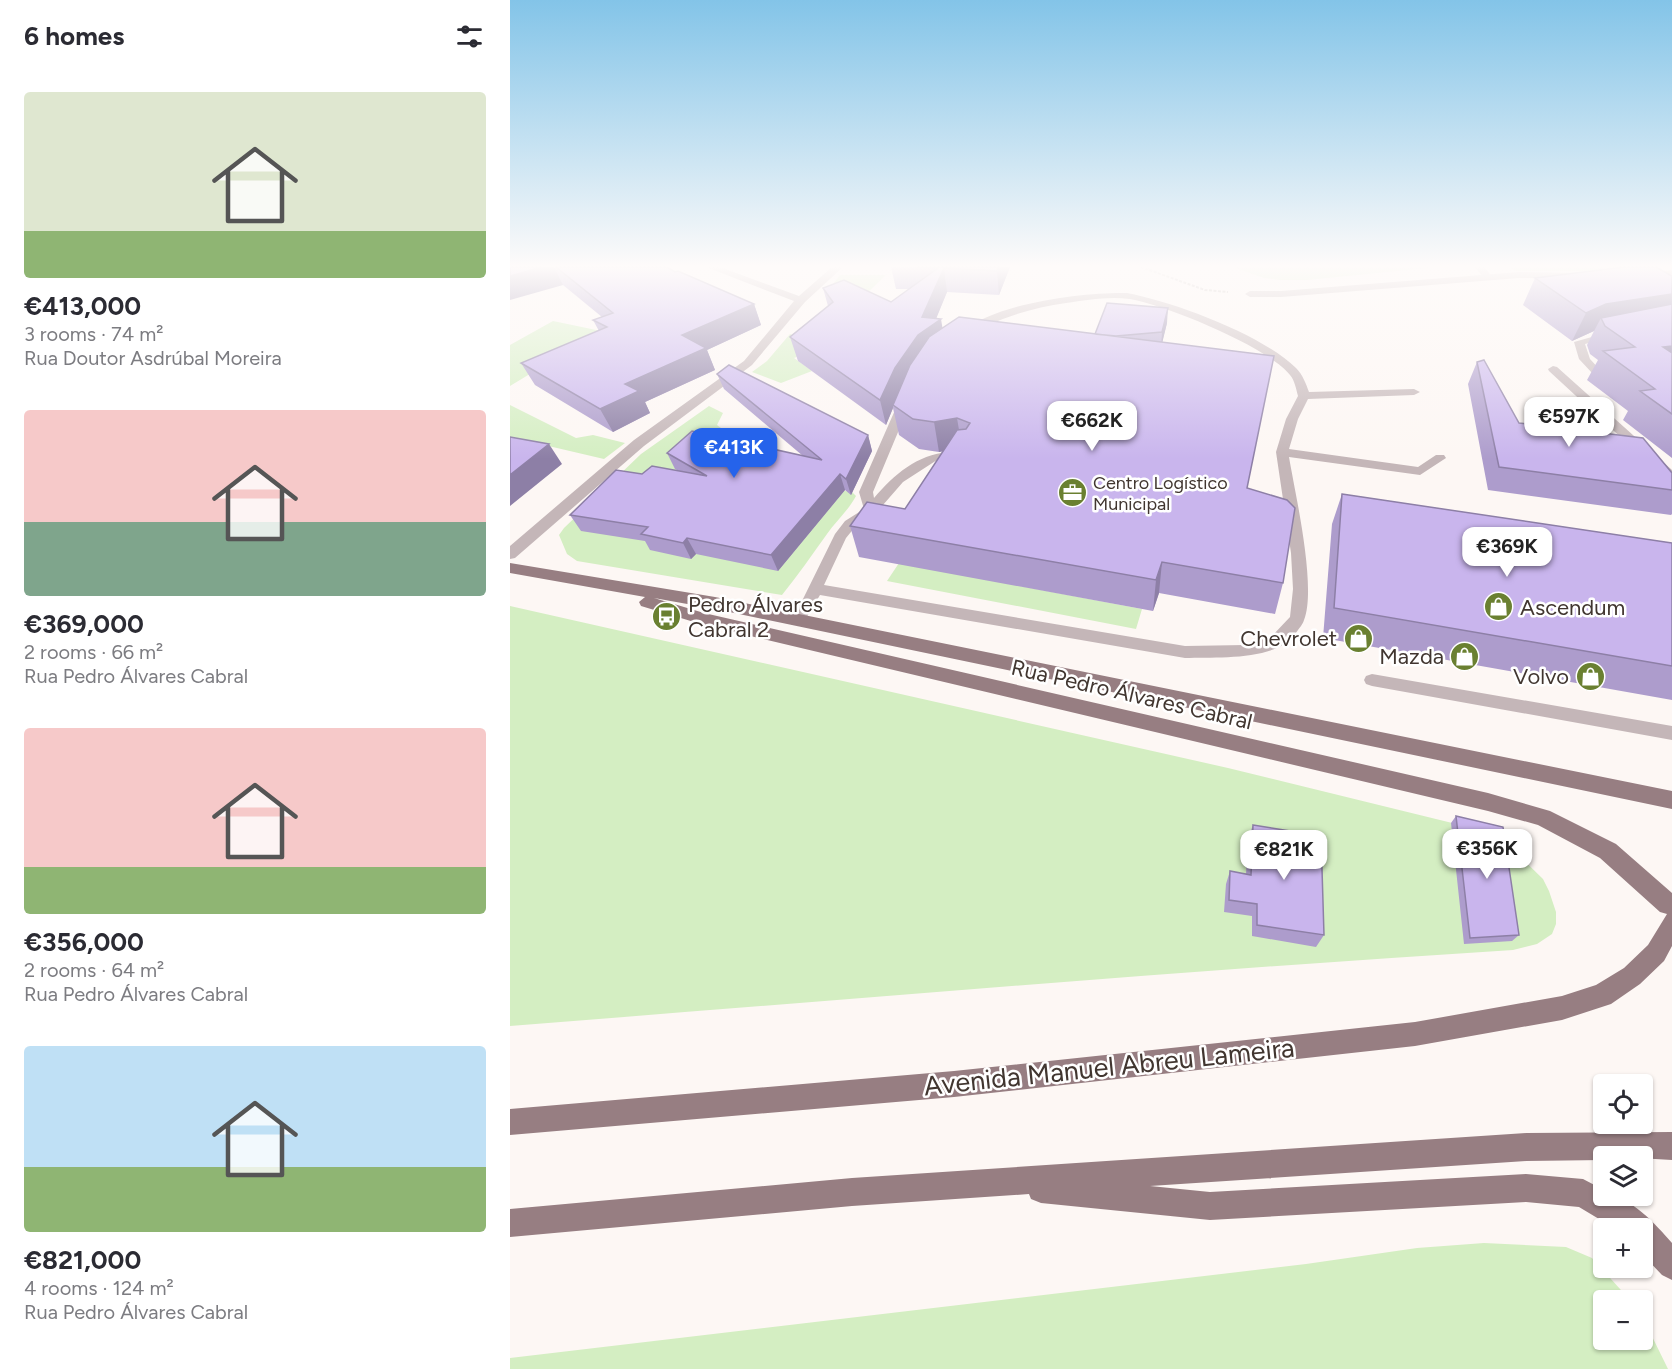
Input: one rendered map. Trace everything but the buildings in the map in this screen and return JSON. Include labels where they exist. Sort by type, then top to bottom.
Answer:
[{"type":"main road","name":"Rua Pedro Álvares Cabral","points":[[510,568],[561,579],[715,603],[1672,800]]},
{"type":"main road","name":"Rua Pedro Álvares Cabral","points":[[561,579],[704,619],[1488,802],[1543,817],[1608,851],[1671,910]]},
{"type":"main road","name":"Avenida Manuel Abreu Lameira","points":[[510,1122],[954,1084],[1415,1034],[1562,1008],[1602,995],[1632,976],[1656,952],[1671,910]]},
{"type":"main road","points":[[510,1223],[852,1192],[1526,1147],[1672,1146]]},
{"type":"main road","points":[[991,1184],[1210,1206],[1526,1188],[1583,1193],[1622,1218]]},
{"type":"main road","points":[[1653,1244],[1672,1265]]},
{"type":"street","points":[[510,554],[639,443],[748,363],[775,331]]},
{"type":"lane","points":[[954,342],[970,331]]},
{"type":"lane","points":[[816,589],[1185,652],[1245,651],[1278,640],[1297,619],[1300,589],[1298,554],[1282,452],[1292,419],[1304,396],[1300,381],[1292,370],[1276,357],[1224,331]]},
{"type":"lane","points":[[1597,372],[1587,365],[1581,353],[1580,342],[1626,331]]},
{"type":"lane","points":[[1553,369],[1672,477]]},
{"type":"lane","points":[[871,510],[866,492],[913,387]]},
{"type":"lane","points":[[1304,396],[1414,392]]},
{"type":"lane","points":[[1282,452],[1420,471],[1440,458]]},
{"type":"lane","points":[[797,621],[816,589],[840,537],[850,524],[871,510],[898,479],[918,465],[934,458],[966,454]]},
{"type":"lane","points":[[1372,680],[1672,733]]},
{"type":"green space","points":[[535,331],[601,331],[510,386],[510,345]]},
{"type":"green space","points":[[790,334],[822,347],[794,358],[812,371],[781,383],[752,372],[767,361]]},
{"type":"green space","points":[[510,405],[576,438],[593,435],[625,443],[604,459],[510,437]]},
{"type":"green space","points":[[709,406],[723,413],[717,425],[721,428],[700,447],[780,482],[852,492],[856,496],[782,595],[577,561],[567,554],[559,535],[564,528],[641,454]]},
{"type":"green space","points":[[899,563],[1142,609],[1136,629],[887,581]]},
{"type":"green space","points":[[510,606],[1228,768],[1497,834],[1543,879],[1556,912],[1556,924],[1552,934],[1537,944],[1513,950],[1136,976],[510,1026]]},
{"type":"green space","points":[[1484,1243],[1566,1247],[1592,1258],[1593,1278],[1610,1278],[1621,1290],[1593,1290],[1593,1350],[1653,1350],[1653,1338],[1668,1369],[510,1369],[510,1358],[1306,1264],[1417,1248]]},
{"type":"place","name":"Centro Logístico Municipal","points":[[1072,493]]},
{"type":"place","name":"Ascendum","points":[[1499,607]]},
{"type":"place","name":"Pedro Álvares Cabral 2","points":[[667,617]]},
{"type":"place","name":"Chevrolet","points":[[1358,638]]},
{"type":"place","name":"Mazda","points":[[1465,656]]},
{"type":"place","name":"Volvo","points":[[1590,676]]}]
